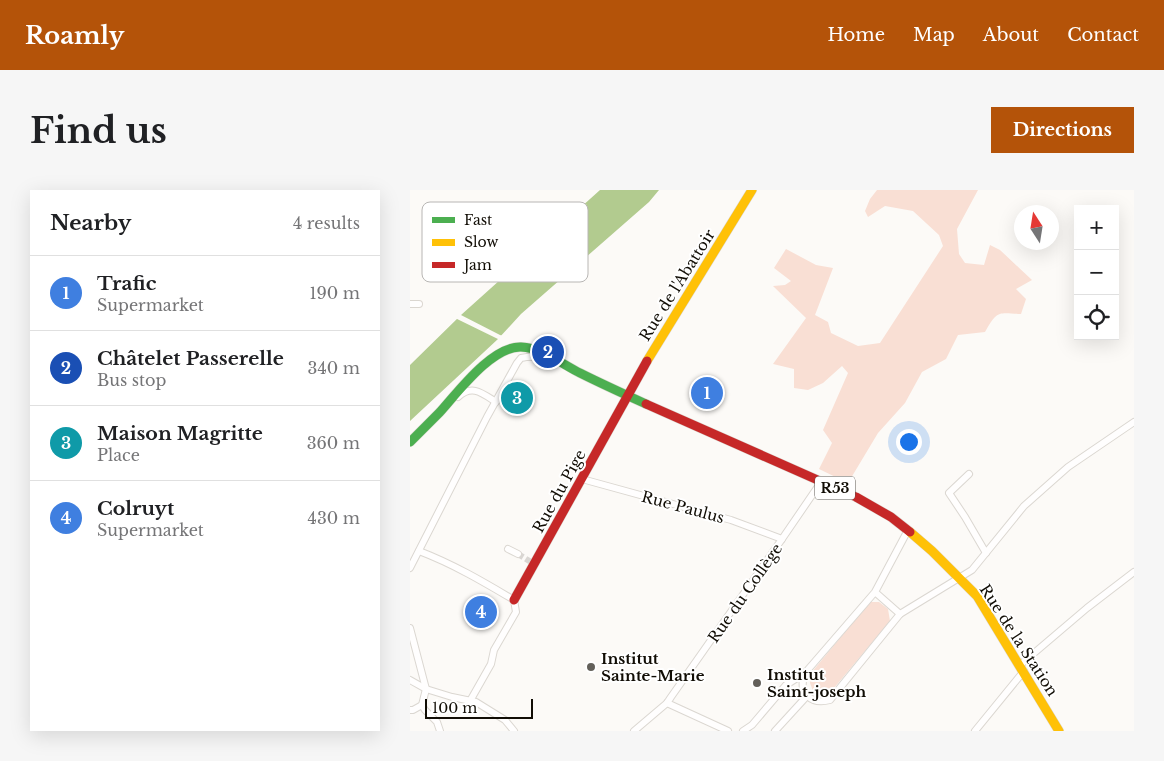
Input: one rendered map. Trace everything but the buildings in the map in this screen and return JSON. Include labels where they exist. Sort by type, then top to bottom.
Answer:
[{"type":"main road","name":"Rue de l'Abattoir","points":[[628,396],[652,352],[752,190]]},
{"type":"main road","name":"Rue de la Station","points":[[443,408],[453,395],[496,355],[514,348],[527,348],[547,355],[628,396],[856,497],[891,517],[908,530],[977,596],[1060,731]]},
{"type":"main road","name":"Rue du Pige","points":[[514,600],[628,396]]},
{"type":"main road","name":"R53","points":[[410,442],[443,408]]},
{"type":"street","points":[[410,304],[419,304]]},
{"type":"street","points":[[410,568],[520,358],[535,356],[570,368]]},
{"type":"street","points":[[443,408],[468,390],[481,392],[496,402]]},
{"type":"street","points":[[805,673],[803,689],[807,696],[815,701],[830,700],[900,614],[972,570],[1024,506],[1068,467],[1134,422]]},
{"type":"street","points":[[969,474],[949,493],[986,553]]},
{"type":"street","name":"Rue Paulus","points":[[582,479],[731,520],[782,539]]},
{"type":"street","name":"Rue du Collège","points":[[634,731],[667,703],[821,482]]},
{"type":"street","points":[[743,731],[752,725],[786,685],[805,673],[874,592],[908,530]]},
{"type":"street","points":[[508,548],[518,554]]},
{"type":"street","points":[[419,551],[467,572],[514,600],[516,612],[494,650],[491,664],[470,701]]},
{"type":"street","points":[[975,731],[1022,668],[1087,608],[1134,572]]},
{"type":"street","points":[[874,592],[900,614]]},
{"type":"street","points":[[410,628],[426,689],[422,705],[410,710]]},
{"type":"street","points":[[410,680],[426,689],[476,702],[505,720],[514,731]]},
{"type":"street","points":[[775,731],[807,696]]},
{"type":"street","points":[[667,703],[728,731]]},
{"type":"street","points":[[422,705],[437,722],[440,731]]},
{"type":"shaded area","points":[[600,190],[659,190],[649,202],[588,255],[587,202]]},
{"type":"shaded area","points":[[877,190],[978,190],[957,229],[959,254],[965,263],[984,265],[990,245],[1000,250],[1032,280],[1016,289],[1026,299],[1021,314],[999,314],[985,332],[958,335],[946,359],[922,372],[905,403],[878,433],[848,483],[819,469],[832,443],[823,430],[848,373],[842,366],[823,383],[808,390],[794,388],[794,369],[773,364],[806,318],[773,286],[785,285],[791,281],[774,268],[786,249],[816,265],[833,268],[815,315],[828,322],[831,333],[858,346],[880,343],[943,246],[939,235],[913,211],[885,206],[868,217],[865,211],[870,199]]},
{"type":"shaded area","points":[[498,282],[558,282],[521,314],[498,339],[410,421],[410,365]]},
{"type":"shaded area","points":[[870,602],[879,602],[888,609],[890,621],[829,694],[813,691],[810,683],[811,673]]},
{"type":"pier","points":[[459,314],[503,336],[500,340],[455,318]]},
{"type":"tunnel","points":[[518,554],[531,562]]},
{"type":"traffic: fast","points":[[410,442],[487,362],[510,349],[521,347],[544,353],[580,373],[646,404]]},
{"type":"traffic: slow","points":[[647,361],[752,190]]},
{"type":"traffic: slow","points":[[910,532],[977,596],[1059,731]]},
{"type":"traffic: jam","points":[[514,600],[647,361]]},
{"type":"traffic: jam","points":[[646,404],[856,497],[891,517],[910,532]]},
{"type":"place","name":"Châtelet Passerelle","points":[[548,352]]},
{"type":"place","name":"Trafic","points":[[707,393]]},
{"type":"place","name":"Maison Magritte","points":[[517,398]]},
{"type":"place","name":"Colruyt","points":[[481,612]]},
{"type":"place","name":"Institut Sainte-Marie","points":[[591,667]]},
{"type":"place","name":"Institut Saint-joseph","points":[[757,683]]}]
